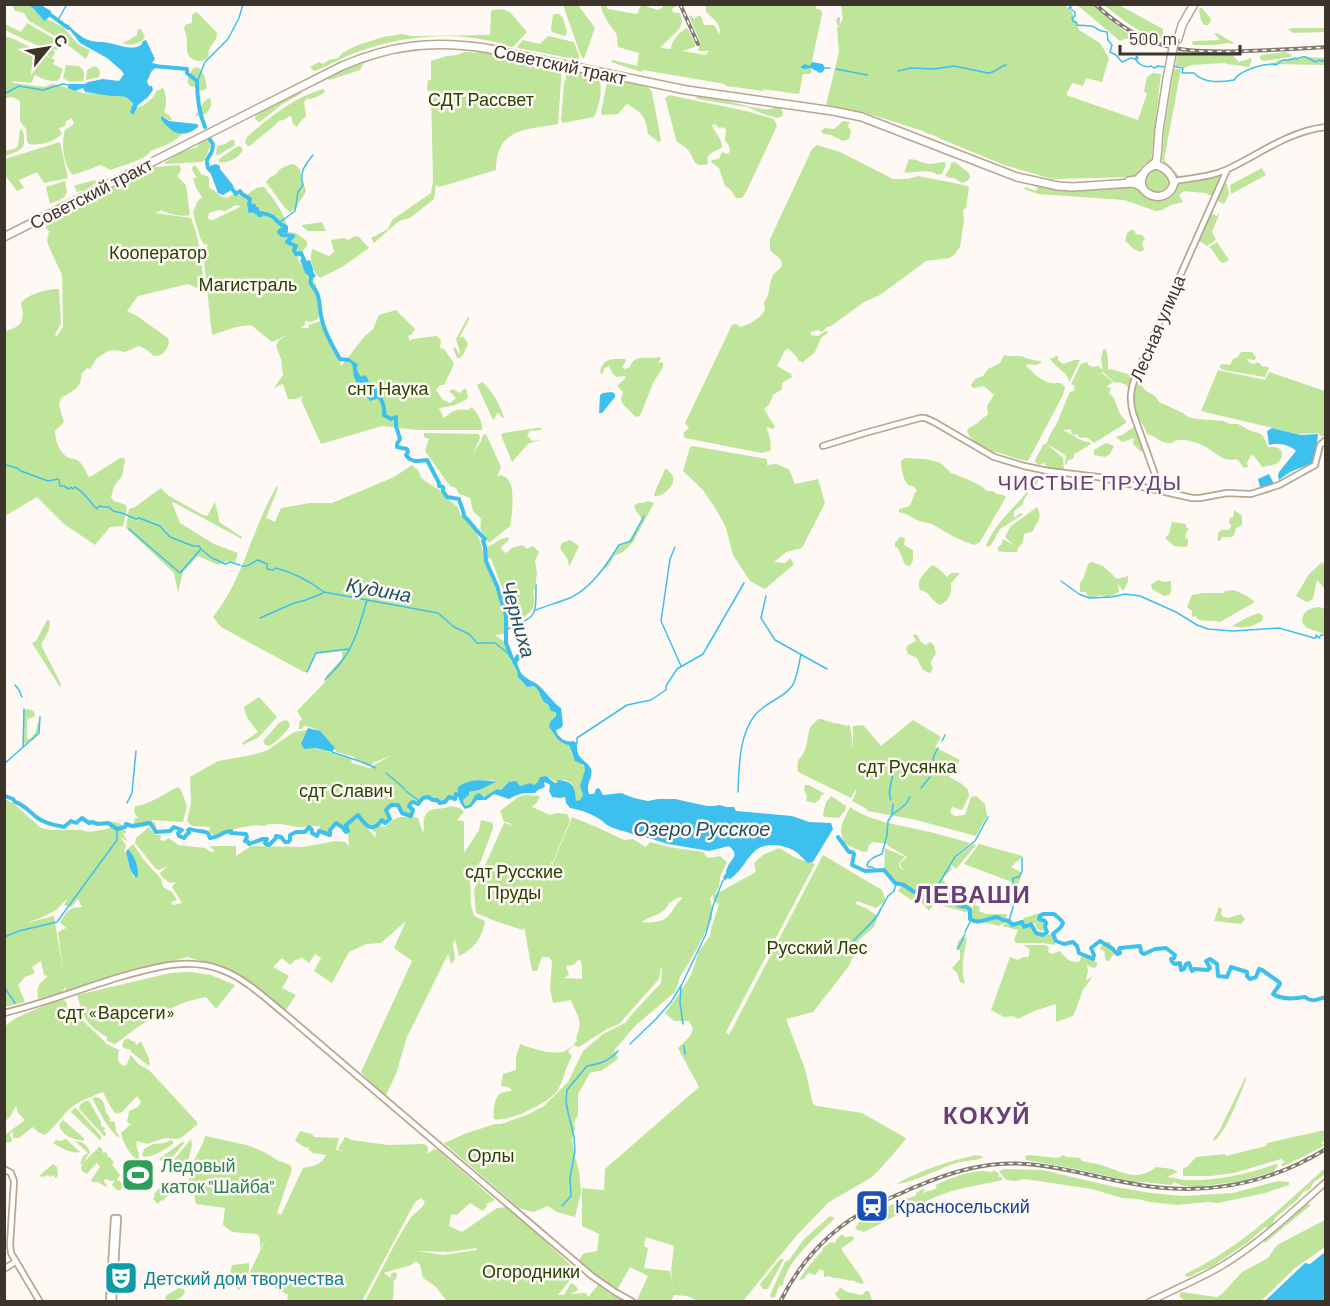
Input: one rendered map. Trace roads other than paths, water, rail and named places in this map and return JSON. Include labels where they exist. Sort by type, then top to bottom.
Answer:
[{"type":"highway","points":[[1169,79],[1160,158],[1163,167],[1174,181],[1172,189],[1167,194],[1153,196],[1143,188],[1141,181],[1143,175],[1157,160],[1159,130],[1179,25],[1192,4]]},
{"type":"highway","name":"Советский тракт","points":[[4,235],[331,66],[370,51],[398,44],[430,41],[471,42],[675,83],[869,116],[1042,180],[1060,183],[1107,182],[1134,180],[1143,175]]},
{"type":"highway","name":"Советский тракт","points":[[822,108],[874,121],[1017,177],[1058,186],[1132,183],[1143,188]]},
{"type":"highway","points":[[1151,166],[1163,167]]},
{"type":"main road","points":[[1174,181],[1227,170],[1287,137],[1326,127]]},
{"type":"main road","name":"Лесная улица","points":[[1159,491],[1132,413],[1130,393],[1227,170]]},
{"type":"main road","points":[[1218,173],[1221,174],[1222,179]]},
{"type":"main road","points":[[823,446],[898,423],[925,418],[994,457],[1042,470],[1098,477],[1196,498],[1227,493],[1251,494],[1273,488],[1315,465],[1320,445],[1326,440]]},
{"type":"main road","points":[[4,1013],[166,965],[195,964],[225,971],[255,990],[286,1015],[592,1276],[633,1302]]},
{"type":"main road","points":[[4,1169],[11,1173],[14,1181],[10,1252],[40,1302]]},
{"type":"main road","points":[[1149,1302],[1223,1266],[1278,1224],[1326,1182]]},
{"type":"main road","points":[[114,1218],[118,1218],[111,1302],[114,1218]]},
{"type":"main road","points":[[4,1269],[15,1262]]},
{"type":"water","points":[[28,5],[41,5],[51,11],[52,15],[44,21]]},
{"type":"water","points":[[67,24],[81,36],[92,41],[134,48],[146,40],[155,59],[152,63],[158,65],[151,72],[147,82],[153,90],[138,105],[134,114],[130,112],[133,104],[131,101],[121,96],[85,92],[83,88],[75,91],[68,88],[70,84],[85,84],[103,79],[119,81],[124,74],[107,58],[80,43]]},
{"type":"water","points":[[812,62],[823,64],[825,68],[823,72],[800,67],[805,64],[810,66]]},
{"type":"water","points":[[162,116],[169,121],[197,124],[198,127],[188,133],[178,133],[165,124],[161,119]]},
{"type":"water","points":[[216,164],[220,166],[233,185],[233,189],[223,195],[218,193],[209,169],[210,166]]},
{"type":"water","points":[[304,258],[306,261],[310,260],[316,276],[312,279],[305,273],[300,260]]},
{"type":"water","points":[[343,358],[349,358],[358,364],[358,373],[373,383],[382,397],[370,401],[356,381],[352,364]]},
{"type":"water","points":[[612,392],[615,397],[602,413],[599,413],[600,395]]},
{"type":"water","points":[[1272,428],[1301,435],[1318,434],[1315,462],[1290,472],[1279,480],[1279,472],[1296,451],[1284,445],[1269,445],[1267,431]]},
{"type":"water","points":[[1269,474],[1274,484],[1260,487],[1258,479]]},
{"type":"water","name":"Озеро Русское","points":[[511,653],[514,658],[517,654],[519,655],[520,659],[517,663],[523,675],[540,687],[561,708],[563,725],[556,730],[560,737],[577,743],[578,753],[589,765],[591,775],[589,794],[594,794],[599,788],[603,795],[621,793],[648,801],[675,799],[707,806],[734,807],[736,811],[792,816],[809,822],[831,823],[833,829],[813,862],[808,863],[789,848],[774,845],[760,847],[738,872],[725,881],[723,877],[734,857],[734,852],[729,846],[709,851],[636,836],[608,826],[590,814],[570,808],[565,797],[552,797],[549,784],[544,782],[545,787],[535,793],[522,794],[509,799],[494,794],[486,800],[477,800],[471,807],[465,809],[459,799],[458,787],[476,780],[496,782],[469,792],[463,800],[466,806],[479,793],[484,797],[497,789],[501,790],[509,782],[516,781],[520,786],[530,783],[534,785],[540,777],[546,776],[555,783],[558,780],[570,784],[574,789],[576,801],[580,800],[583,795],[580,786],[585,770],[584,765],[575,761],[569,745],[560,741],[549,727],[556,712],[551,711],[534,686],[527,687],[518,677],[510,658]]},
{"type":"water","points":[[308,728],[320,731],[335,748],[332,752],[315,748],[304,749],[301,743]]},
{"type":"water","points":[[128,849],[137,865],[138,876],[136,878],[129,866],[126,852]]},
{"type":"water","points":[[1325,1252],[1325,1301],[1265,1301],[1305,1263],[1310,1264]]},
{"type":"waterway","points":[[58,20],[67,4]]},
{"type":"waterway","points":[[197,82],[205,62],[228,39],[239,18],[243,4]]},
{"type":"waterway","points":[[1070,4],[1069,8],[1075,12],[1073,21],[1077,25],[1091,26],[1107,32],[1108,40],[1112,45],[1110,52],[1122,62],[1131,58],[1135,59],[1137,56],[1136,60],[1141,65],[1154,68],[1167,65]]},
{"type":"waterway","name":"Черниха","points":[[52,16],[68,28]]},
{"type":"waterway","points":[[1171,66],[1183,68],[1182,73],[1194,73],[1208,81],[1218,82],[1234,80],[1252,68],[1276,65],[1283,60],[1303,57],[1316,62],[1319,60],[1326,62]]},
{"type":"waterway","points":[[898,71],[911,68],[934,69],[954,66],[988,73],[1006,65]]},
{"type":"waterway","name":"Черниха","points":[[153,66],[187,69],[187,73],[197,81],[197,93],[205,127]]},
{"type":"waterway","points":[[825,68],[830,68]]},
{"type":"waterway","points":[[836,69],[867,75]]},
{"type":"waterway","points":[[4,94],[19,86],[43,90],[63,84],[68,85]]},
{"type":"waterway","name":"Черниха","points":[[207,160],[213,144],[209,138]]},
{"type":"waterway","points":[[284,225],[280,222],[295,211],[298,192],[303,185],[302,172],[313,155]]},
{"type":"waterway","name":"Черниха","points":[[207,163],[212,172]]},
{"type":"waterway","name":"Черниха","points":[[230,186],[236,194],[240,191],[250,199],[249,205],[254,206],[250,208],[250,211],[257,209],[255,212],[259,215],[261,213],[270,215],[286,227],[286,231],[279,232],[282,235],[293,236],[287,242],[296,246],[294,250],[296,254],[301,253],[305,262]]},
{"type":"waterway","name":"Черниха","points":[[312,274],[311,283],[318,294],[327,335],[340,359],[348,360]]},
{"type":"waterway","name":"Черниха","points":[[378,396],[383,405],[384,415],[391,419],[396,417],[396,427]]},
{"type":"waterway","name":"Черниха","points":[[397,429],[400,439],[397,447],[407,449],[406,455],[410,459],[427,460],[439,486],[443,487],[447,497],[459,499],[464,516],[485,539],[483,541],[486,561],[506,616],[506,643],[511,656]]},
{"type":"waterway","name":"Кудина","points":[[4,466],[17,468],[48,481],[58,479],[60,486],[69,489],[75,487],[97,509],[101,506],[109,507],[113,511],[160,526],[170,537],[199,546],[212,558],[225,564],[230,562],[240,565]]},
{"type":"waterway","points":[[536,610],[572,597],[587,587],[619,545],[631,541],[644,516]]},
{"type":"waterway","points":[[129,529],[180,573],[200,550]]},
{"type":"waterway","points":[[675,547],[670,559],[661,621],[681,666]]},
{"type":"waterway","name":"Кудина","points":[[242,566],[249,566],[258,560],[267,564],[267,569],[276,568],[289,572],[307,580],[324,592],[438,613],[454,627],[469,634],[477,643],[495,643],[509,654]]},
{"type":"waterway","points":[[1061,581],[1089,598],[1125,594],[1140,596],[1208,629],[1233,631],[1279,628],[1314,638],[1316,635],[1319,638],[1321,635],[1326,635]]},
{"type":"waterway","points":[[577,743],[577,738],[627,705],[651,700],[666,690],[666,686],[677,669],[703,654],[744,583]]},
{"type":"waterway","points":[[506,630],[532,615],[536,605],[536,585]]},
{"type":"waterway","points":[[260,618],[323,593]]},
{"type":"waterway","points":[[766,596],[761,618],[775,640],[827,669]]},
{"type":"waterway","points":[[325,680],[342,661],[352,645],[367,600]]},
{"type":"waterway","points":[[307,672],[316,653],[348,649]]},
{"type":"waterway","points":[[738,792],[741,752],[750,723],[759,711],[792,686],[797,676],[801,654]]},
{"type":"waterway","points":[[15,685],[22,697]]},
{"type":"waterway","points":[[23,747],[24,709]]},
{"type":"waterway","points":[[4,764],[39,733],[40,717]]},
{"type":"waterway","points":[[942,741],[945,735]]},
{"type":"waterway","points":[[934,772],[936,769],[933,758],[938,748]]},
{"type":"waterway","points":[[127,803],[132,793],[136,751]]},
{"type":"waterway","points":[[332,752],[376,768]]},
{"type":"waterway","points":[[386,773],[405,789]]},
{"type":"waterway","points":[[891,800],[893,773]]},
{"type":"waterway","points":[[921,788],[930,777]]},
{"type":"waterway","points":[[406,791],[419,801]]},
{"type":"waterway","points":[[4,794],[42,820],[64,827],[71,821],[76,823],[82,818],[89,823],[108,823],[117,829],[125,827],[126,824],[132,826],[150,823],[156,832],[170,831],[174,827],[182,830],[178,833],[184,838],[190,829],[208,833],[210,838],[231,831],[231,833],[246,834],[245,841],[249,844],[267,839],[265,843],[269,845],[276,836],[288,842],[290,835],[305,832],[309,827],[317,836],[319,831],[330,835],[330,830],[336,823],[346,832],[348,831],[346,825],[358,815],[366,825],[375,827],[382,820],[385,823],[390,819],[386,810],[391,805],[398,805],[402,813],[411,816],[413,810],[409,806],[413,802],[418,804],[423,798],[428,797],[440,803],[445,802],[449,797],[455,799],[456,794],[461,796]]},
{"type":"waterway","points":[[878,871],[867,865],[873,858],[882,854],[888,821],[910,797]]},
{"type":"waterway","points":[[892,815],[893,804]]},
{"type":"waterway","points":[[938,885],[955,857],[975,841],[988,817]]},
{"type":"waterway","points":[[4,937],[57,922],[117,840],[117,829]]},
{"type":"waterway","points":[[838,837],[849,852],[854,854],[852,865],[865,871],[884,870],[895,883],[904,885],[914,892],[933,886],[944,890]]},
{"type":"waterway","points":[[1012,899],[1013,878],[1019,877],[1022,871],[1022,858]]},
{"type":"waterway","points":[[630,1044],[671,1002],[682,984],[706,934],[723,880]]},
{"type":"waterway","points":[[852,943],[876,917],[888,896],[894,891],[896,884]]},
{"type":"waterway","points":[[945,891],[956,904],[970,910],[970,919],[973,921],[997,917],[1009,921],[1012,925],[1022,922],[1024,927],[1031,924],[1036,933],[1043,935],[1047,932],[1046,923],[1039,919],[1040,916],[1054,914],[1063,923],[1053,934],[1056,941],[1064,944],[1073,942],[1079,953],[1093,959],[1091,948],[1100,941],[1117,954],[1120,953],[1120,948],[1140,946],[1144,954],[1155,949],[1166,948],[1175,955],[1171,959],[1172,962],[1180,963],[1181,970],[1189,963],[1192,971],[1195,969],[1208,970],[1210,968],[1206,961],[1210,959],[1217,964],[1218,976],[1227,977],[1231,967],[1247,972],[1250,979],[1256,977],[1259,969],[1262,970],[1279,982],[1273,994],[1280,997],[1292,999],[1305,997],[1312,1000],[1326,997]]},
{"type":"waterway","points":[[1012,902],[1013,906]]},
{"type":"waterway","points":[[1009,921],[1013,907]]},
{"type":"waterway","points":[[965,932],[971,920]]},
{"type":"waterway","points":[[958,949],[965,934]]},
{"type":"waterway","points":[[681,986],[680,1003],[683,1024]]},
{"type":"waterway","points":[[4,987],[15,1003]]},
{"type":"waterway","points":[[684,1046],[685,1054]]},
{"type":"waterway","points":[[562,1206],[571,1196],[570,1178],[575,1151],[566,1102],[567,1090],[587,1066],[604,1062],[618,1051]]},
{"type":"railway","points":[[680,4],[698,44]]},
{"type":"railway","points":[[1095,4],[1113,20],[1131,31],[1165,46],[1203,51],[1326,47]]},
{"type":"railway","points":[[780,1302],[807,1260],[829,1236],[855,1216],[881,1202],[955,1172],[997,1164],[1026,1164],[1155,1187],[1206,1188],[1230,1186],[1255,1180],[1303,1162],[1326,1149]]},
{"type":"place","name":"Ледовый каток \"Шайба\"","points":[[138,1175]]},
{"type":"place","name":"Красносельский","points":[[872,1206]]},
{"type":"place","name":"Детский дом творчества","points":[[121,1278]]},
{"type":"district","name":"ЧИСТЫЕ ПРУДЫ","points":[[1090,481]]},
{"type":"district","name":"ЛЕВАШИ","points":[[973,893]]},
{"type":"district","name":"КОКУЙ","points":[[987,1114]]},
{"type":"park label","name":"СДТ Рассвет","points":[[481,99]]},
{"type":"park label","name":"Кооператор","points":[[158,252]]},
{"type":"park label","name":"Магистраль","points":[[248,284]]},
{"type":"park label","name":"снт Наука","points":[[388,388]]},
{"type":"park label","name":"сдт Русянка","points":[[907,766]]},
{"type":"park label","name":"сдт Славич","points":[[346,790]]},
{"type":"park label","name":"сдт Русские Пруды","points":[[514,881]]},
{"type":"park label","name":"Русский Лес","points":[[817,947]]},
{"type":"park label","name":"сдт «Варсеги»","points":[[116,1012]]},
{"type":"park label","name":"Орлы","points":[[491,1155]]},
{"type":"park label","name":"Огородники","points":[[531,1271]]}]
